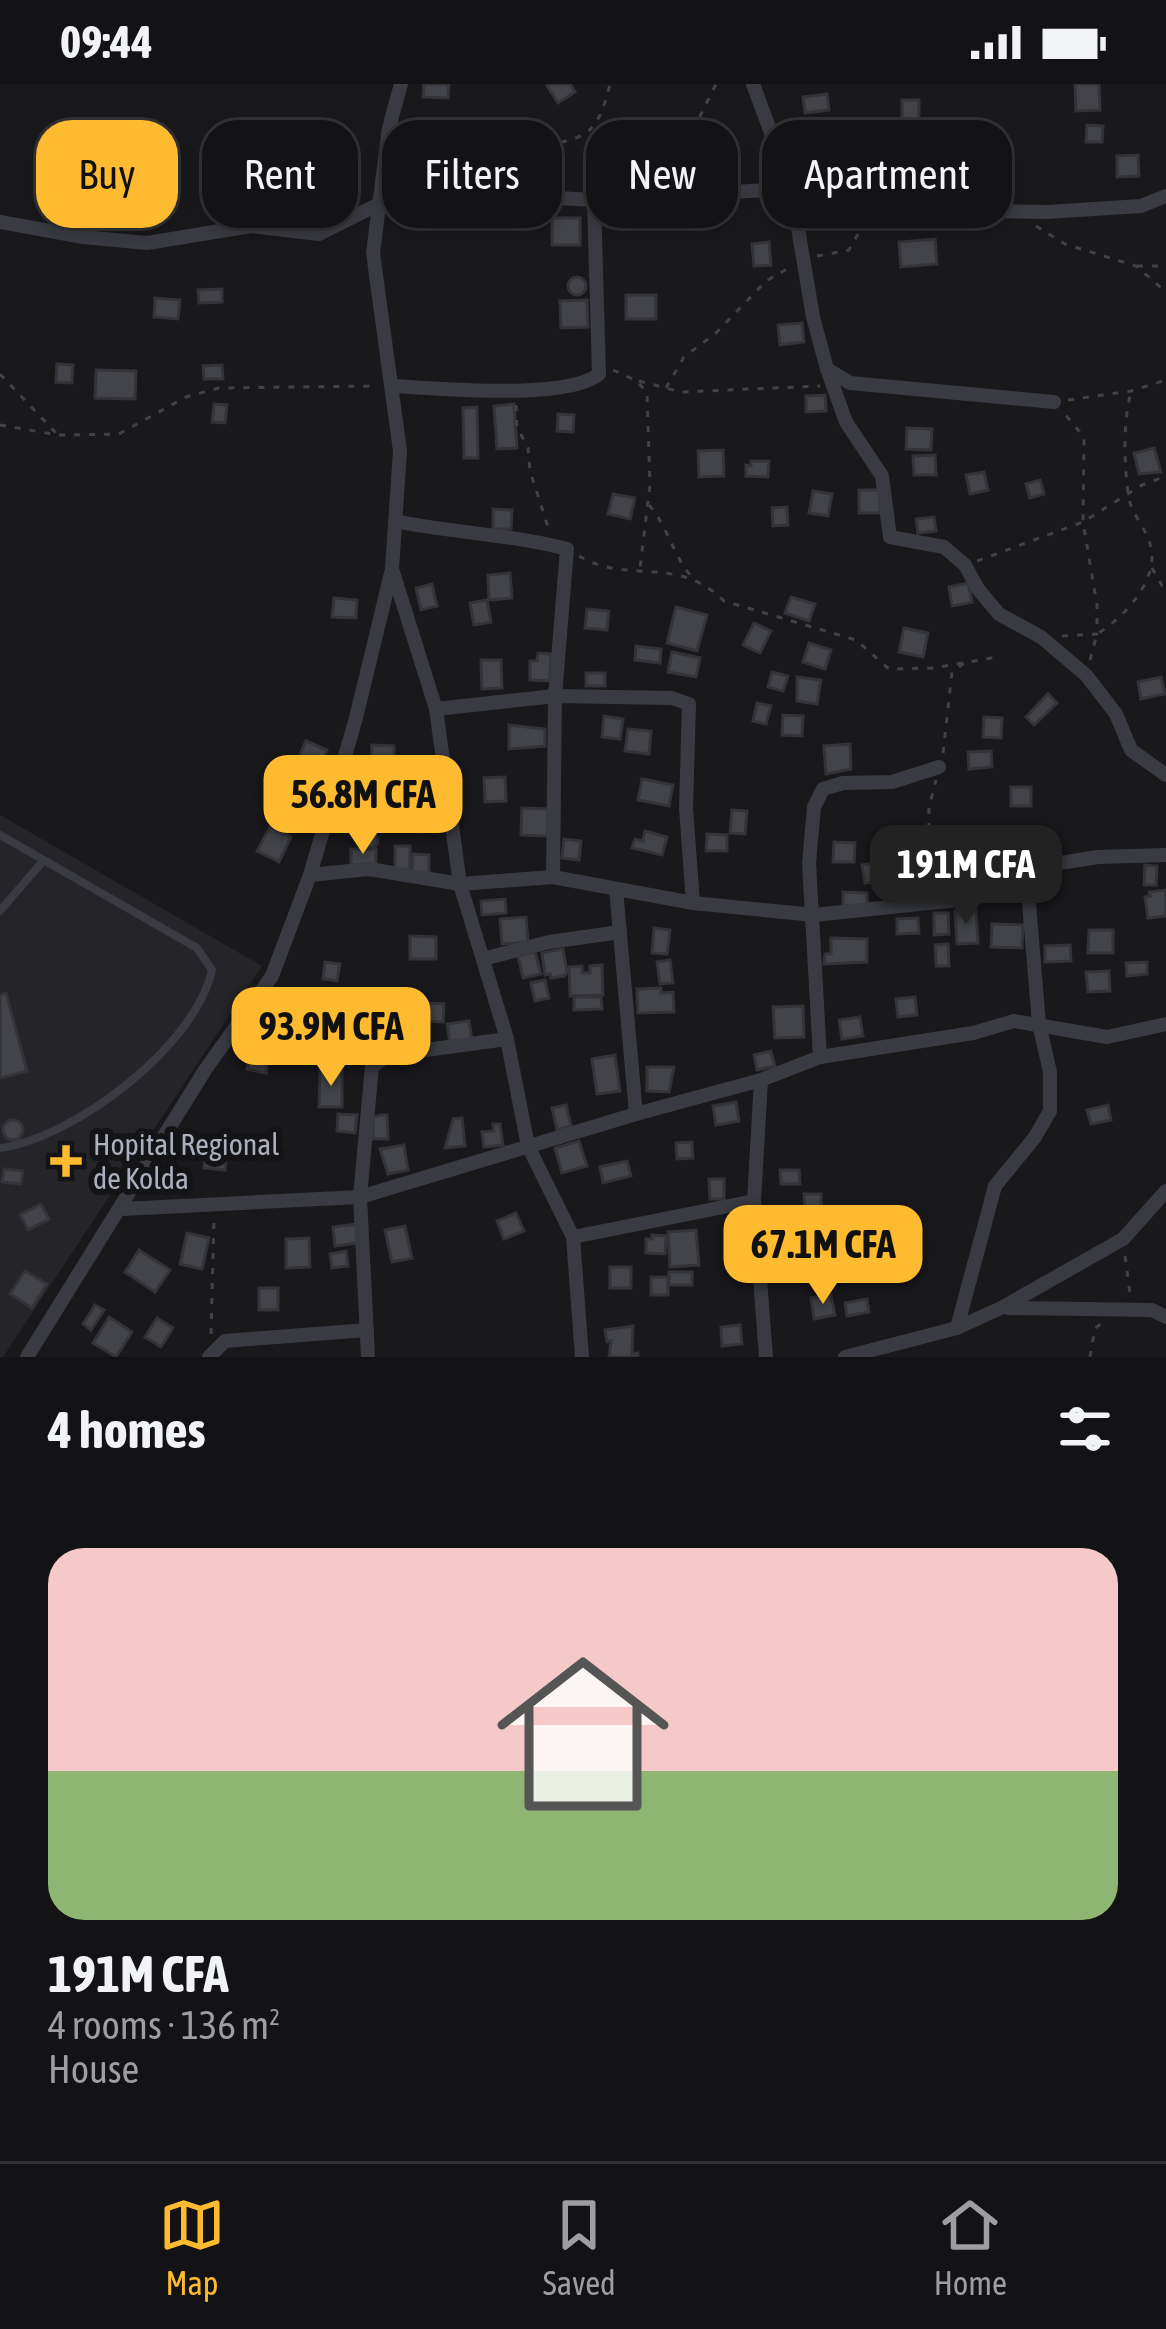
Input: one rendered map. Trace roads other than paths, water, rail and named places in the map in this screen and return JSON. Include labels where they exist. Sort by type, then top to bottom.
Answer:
[{"type":"street","points":[[27,1357],[205,1070],[272,976],[310,875],[356,718],[392,569],[400,451],[373,253],[389,128],[401,84]]},
{"type":"street","points":[[750,85],[764,120]]},
{"type":"street","points":[[0,222],[147,243],[251,226],[319,234],[379,204],[430,190],[586,199]]},
{"type":"street","points":[[1012,212],[1141,206],[1166,196]]},
{"type":"street","points":[[393,386],[515,391],[587,384],[598,374],[600,357],[595,228]]},
{"type":"street","points":[[799,228],[813,317],[829,376],[846,422],[882,476],[890,537],[944,548],[965,565],[999,614],[1041,637],[1087,675],[1116,714],[1131,750],[1166,776]]},
{"type":"street","points":[[829,376],[1054,402]]},
{"type":"street","points":[[395,521],[448,532],[514,535],[561,548],[553,877]]},
{"type":"street","points":[[392,569],[436,709],[460,884],[507,1039],[528,1146],[573,1237],[582,1357]]},
{"type":"street","points":[[436,709],[555,697],[672,698],[689,704],[686,808],[694,903]]},
{"type":"street","points":[[820,1057],[809,862],[814,807],[823,789],[843,783],[892,782],[939,767]]},
{"type":"street","points":[[310,875],[369,869],[460,884],[553,877],[694,903],[814,915],[976,898],[1060,863],[1166,855]]},
{"type":"street","points":[[957,1328],[995,1186],[1035,1137],[1049,1111],[1050,1072],[1039,1024],[1027,879]]},
{"type":"street","points":[[616,889],[636,1114]]},
{"type":"street","points":[[483,958],[620,932]]},
{"type":"street","points":[[122,1209],[360,1197],[761,1080],[820,1057],[973,1033],[1014,1021],[1107,1037],[1166,1024]]},
{"type":"street","points":[[368,1357],[360,1197],[371,1066],[389,1055],[507,1039]]},
{"type":"street","points":[[761,1080],[754,1201],[766,1357]]},
{"type":"street","points":[[844,1357],[957,1328],[1003,1307],[1123,1239],[1166,1191]]},
{"type":"street","points":[[573,1237],[754,1201]]},
{"type":"street","points":[[1003,1307],[1161,1312]]},
{"type":"street","points":[[209,1356],[225,1341],[367,1330]]},
{"type":"lane","points":[[0,835],[197,948],[212,970],[208,990],[177,1035],[114,1097],[51,1134],[0,1148]]},
{"type":"lane","points":[[0,911],[43,861]]},
{"type":"place","name":"Hopital Regional de Kolda","points":[[66,1161]]}]
